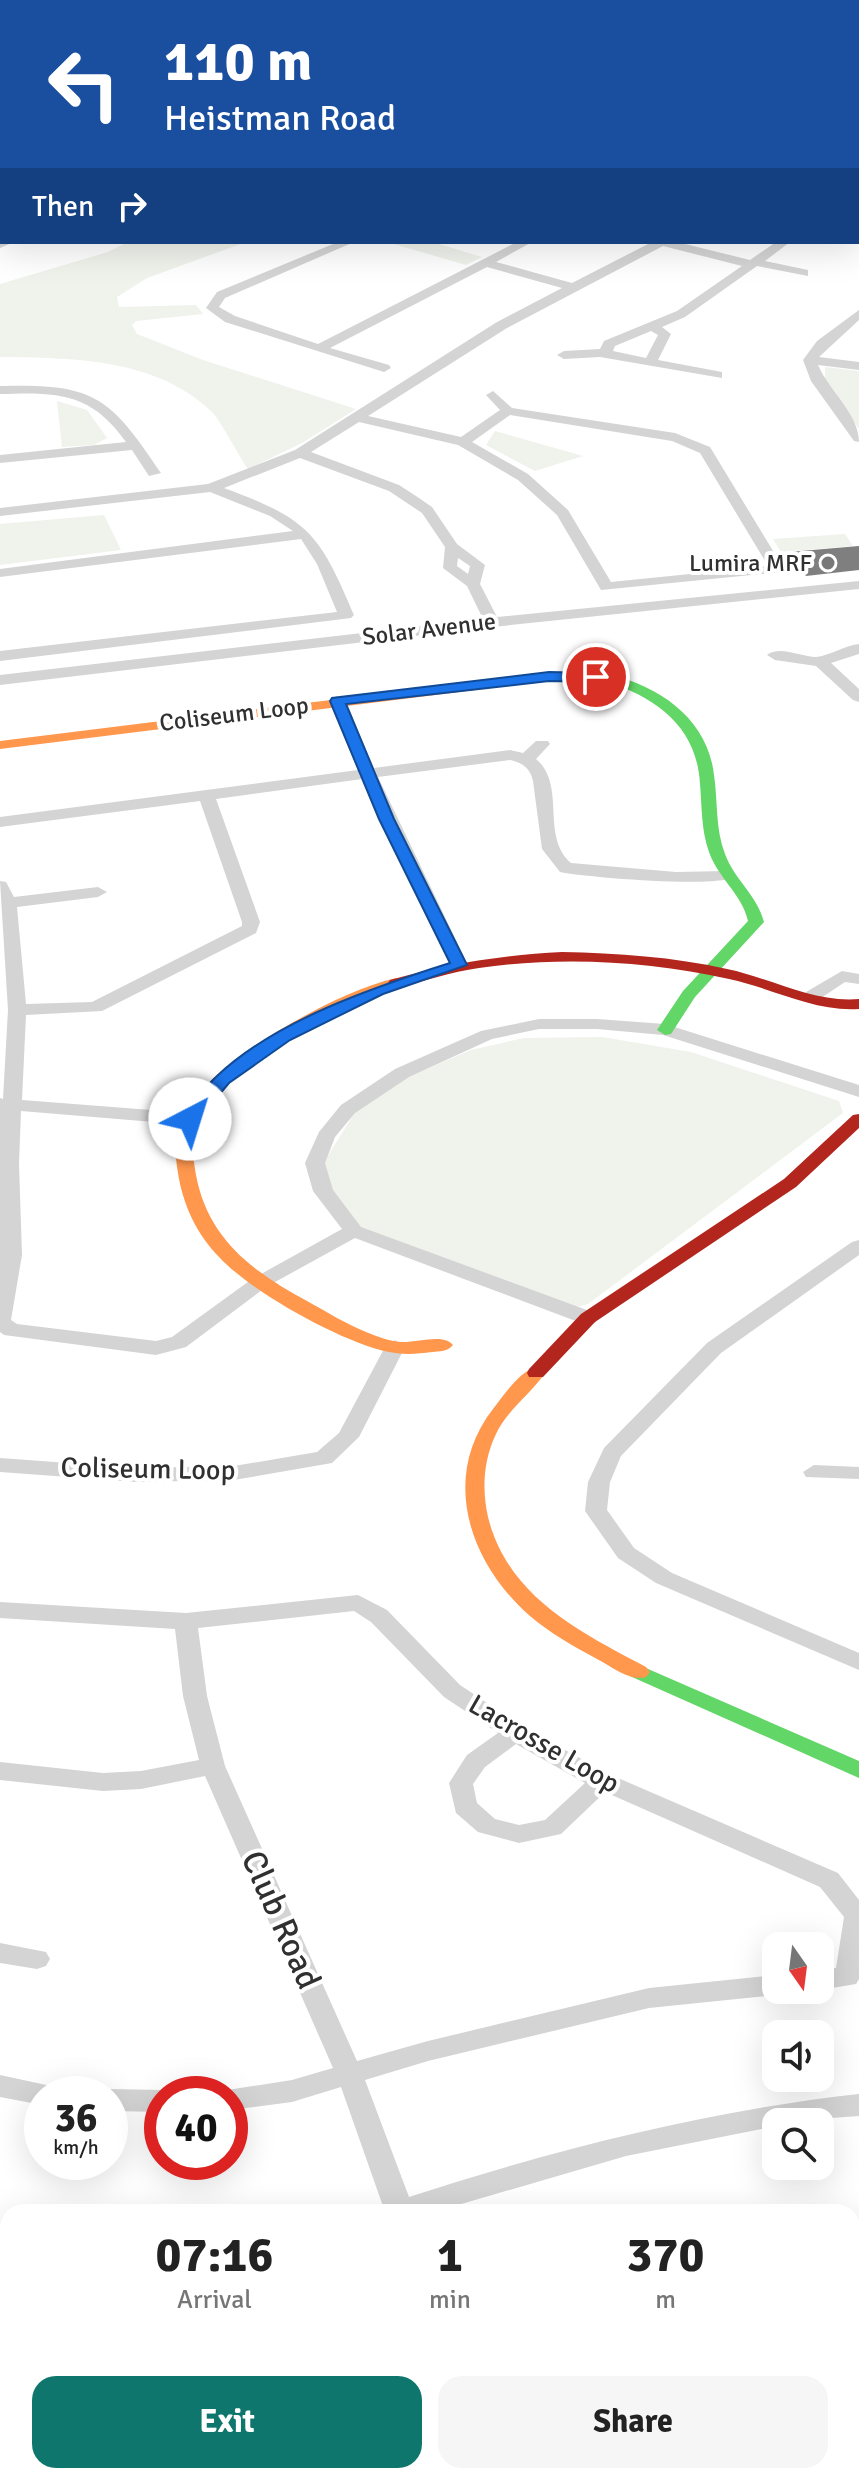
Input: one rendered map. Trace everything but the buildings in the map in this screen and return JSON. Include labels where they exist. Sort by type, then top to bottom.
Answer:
[{"type":"street","points":[[343,244],[221,295],[211,305],[215,312],[230,319],[384,368]]},
{"type":"street","points":[[319,349],[522,244]]},
{"type":"street","points":[[0,512],[211,488],[300,453],[502,325],[658,244]]},
{"type":"street","points":[[671,244],[804,273]]},
{"type":"street","points":[[696,244],[755,262]]},
{"type":"street","points":[[605,354],[609,344],[681,314],[781,244]]},
{"type":"street","points":[[492,260],[576,284]]},
{"type":"street","points":[[810,360],[822,344],[859,314]]},
{"type":"street","points":[[650,363],[665,334],[651,326]]},
{"type":"street","points":[[564,355],[605,354],[717,375]]},
{"type":"street","points":[[810,360],[859,366]]},
{"type":"street","points":[[810,360],[818,381],[859,438]]},
{"type":"street","points":[[0,390],[65,393],[99,404],[136,445],[154,473]]},
{"type":"street","points":[[356,417],[463,442],[523,477],[547,495],[563,513],[606,587],[777,569],[705,450],[675,437],[508,411],[493,395]]},
{"type":"street","points":[[463,442],[508,411]]},
{"type":"street","points":[[0,459],[136,445]]},
{"type":"street","points":[[300,453],[394,488],[427,510],[452,547],[450,568],[473,584],[492,622]]},
{"type":"street","points":[[0,656],[346,615],[327,570],[305,534],[274,513],[211,488]]},
{"type":"street","points":[[0,573],[305,534]]},
{"type":"street","name":"Solar Avenue","points":[[0,680],[492,622],[859,585]]},
{"type":"street","points":[[821,662],[846,650],[859,649]]},
{"type":"street","points":[[775,655],[821,662],[859,697]]},
{"type":"street","name":"Coliseum Loop","points":[[0,745],[549,677],[612,679],[658,699],[685,724],[703,753],[704,803],[709,831],[726,876]]},
{"type":"street","points":[[337,701],[423,897],[459,965]]},
{"type":"street","points":[[526,759],[542,744]]},
{"type":"street","points":[[0,822],[207,796],[368,771],[510,755],[526,759],[542,777],[546,832],[557,863],[566,868],[676,877],[726,876],[747,892],[756,922],[711,969],[665,1030]]},
{"type":"street","points":[[17,1010],[96,1007],[250,929],[251,922],[207,796]]},
{"type":"street","points":[[0,886],[8,903],[17,1010],[8,1104],[12,1255],[0,1321],[11,1330],[156,1348],[179,1342],[259,1283],[354,1231]]},
{"type":"street","points":[[8,903],[98,892]]},
{"type":"street","points":[[444,1345],[395,1347],[259,1283],[233,1265],[211,1242],[192,1207],[184,1160],[190,1119],[223,1079],[284,1036],[377,991],[459,965],[540,958],[599,958],[711,969],[812,996],[845,1009],[859,1004]]},
{"type":"street","points":[[812,996],[842,976],[859,979]]},
{"type":"street","points":[[588,1318],[354,1231],[323,1191],[315,1163],[326,1136],[348,1109],[380,1087],[443,1053],[487,1035],[539,1024],[597,1024],[665,1030],[859,1091]]},
{"type":"street","points":[[8,1104],[190,1119]]},
{"type":"street","points":[[859,1119],[790,1183],[588,1318],[510,1401],[486,1435],[478,1459],[474,1502],[487,1545],[504,1575],[535,1609],[621,1664],[859,1770]]},
{"type":"street","points":[[859,1246],[714,1348],[612,1453],[599,1482],[596,1511],[626,1553],[664,1578],[859,1662]]},
{"type":"street","name":"Coliseum Loop","points":[[0,1465],[137,1475],[234,1473],[324,1458],[340,1446],[395,1347]]},
{"type":"street","points":[[814,1472],[858,1473]]},
{"type":"street","name":"Lacrosse Loop","points":[[0,1610],[186,1621],[358,1603],[379,1616],[452,1691],[515,1733],[602,1781],[829,1880],[857,1915],[853,1981]]},
{"type":"street","name":"Club Road","points":[[186,1621],[195,1696],[213,1766],[350,2076],[397,2204]]},
{"type":"street","points":[[515,1733],[476,1761],[461,1783],[465,1807],[487,1826],[519,1834],[552,1828],[602,1781]]},
{"type":"street","points":[[0,1771],[103,1782],[141,1780],[213,1766]]},
{"type":"street","points":[[0,1953],[37,1959]]},
{"type":"street","points":[[248,2097],[292,2091],[428,2051],[649,1998],[762,1986]]},
{"type":"street","points":[[0,2086],[24,2091]]},
{"type":"street","points":[[427,2204],[619,2147],[731,2122],[859,2105]]},
{"type":"shaded area","points":[[124,244],[240,244],[147,278],[117,297],[119,307],[196,305],[203,314],[136,321],[132,325],[137,334],[203,360],[356,409],[302,443],[248,469],[211,411],[165,380],[112,364],[56,358],[0,357],[0,284],[108,252]]},
{"type":"shaded area","points":[[394,244],[439,244],[482,257],[466,265]]},
{"type":"shaded area","points":[[825,367],[859,371],[859,429],[825,382]]},
{"type":"shaded area","points":[[57,401],[87,410],[107,438],[94,445],[62,447]]},
{"type":"shaded area","points":[[495,431],[583,456],[535,471],[486,445]]},
{"type":"shaded area","points":[[104,515],[121,550],[0,565],[0,524]]},
{"type":"shaded area","points":[[845,534],[853,546],[781,552],[773,539]]},
{"type":"shaded area","points":[[602,1037],[691,1052],[839,1101],[843,1113],[588,1304],[576,1307],[359,1228],[330,1189],[324,1162],[357,1109],[399,1081],[471,1050],[524,1038]]},
{"type":"traffic: fast","points":[[612,679],[657,698],[683,719],[693,732],[705,762],[709,818],[717,854],[750,903],[756,922],[689,994],[665,1030]]},
{"type":"traffic: fast","points":[[639,1672],[859,1770]]},
{"type":"traffic: slow","points":[[0,745],[549,677],[612,679]]},
{"type":"traffic: slow","points":[[396,983],[312,1019],[281,1036],[226,1075],[190,1119],[184,1143],[185,1160],[195,1206],[204,1225],[242,1269],[360,1337],[401,1348],[444,1345]]},
{"type":"traffic: slow","points":[[536,1373],[491,1426],[477,1457],[475,1505],[481,1529],[503,1573],[535,1609],[572,1635],[639,1672]]},
{"type":"traffic: jam","points":[[396,983],[478,964],[520,959],[604,958],[688,966],[729,974],[831,1003],[859,1004]]},
{"type":"traffic: jam","points":[[536,1373],[588,1318],[790,1183],[859,1119]]},
{"type":"place","name":"Lumira MRF","points":[[828,563]]},
{"type":"route","points":[[190,1119],[223,1079],[284,1036],[377,991],[459,965],[429,910],[337,701],[549,677],[596,677]]}]
